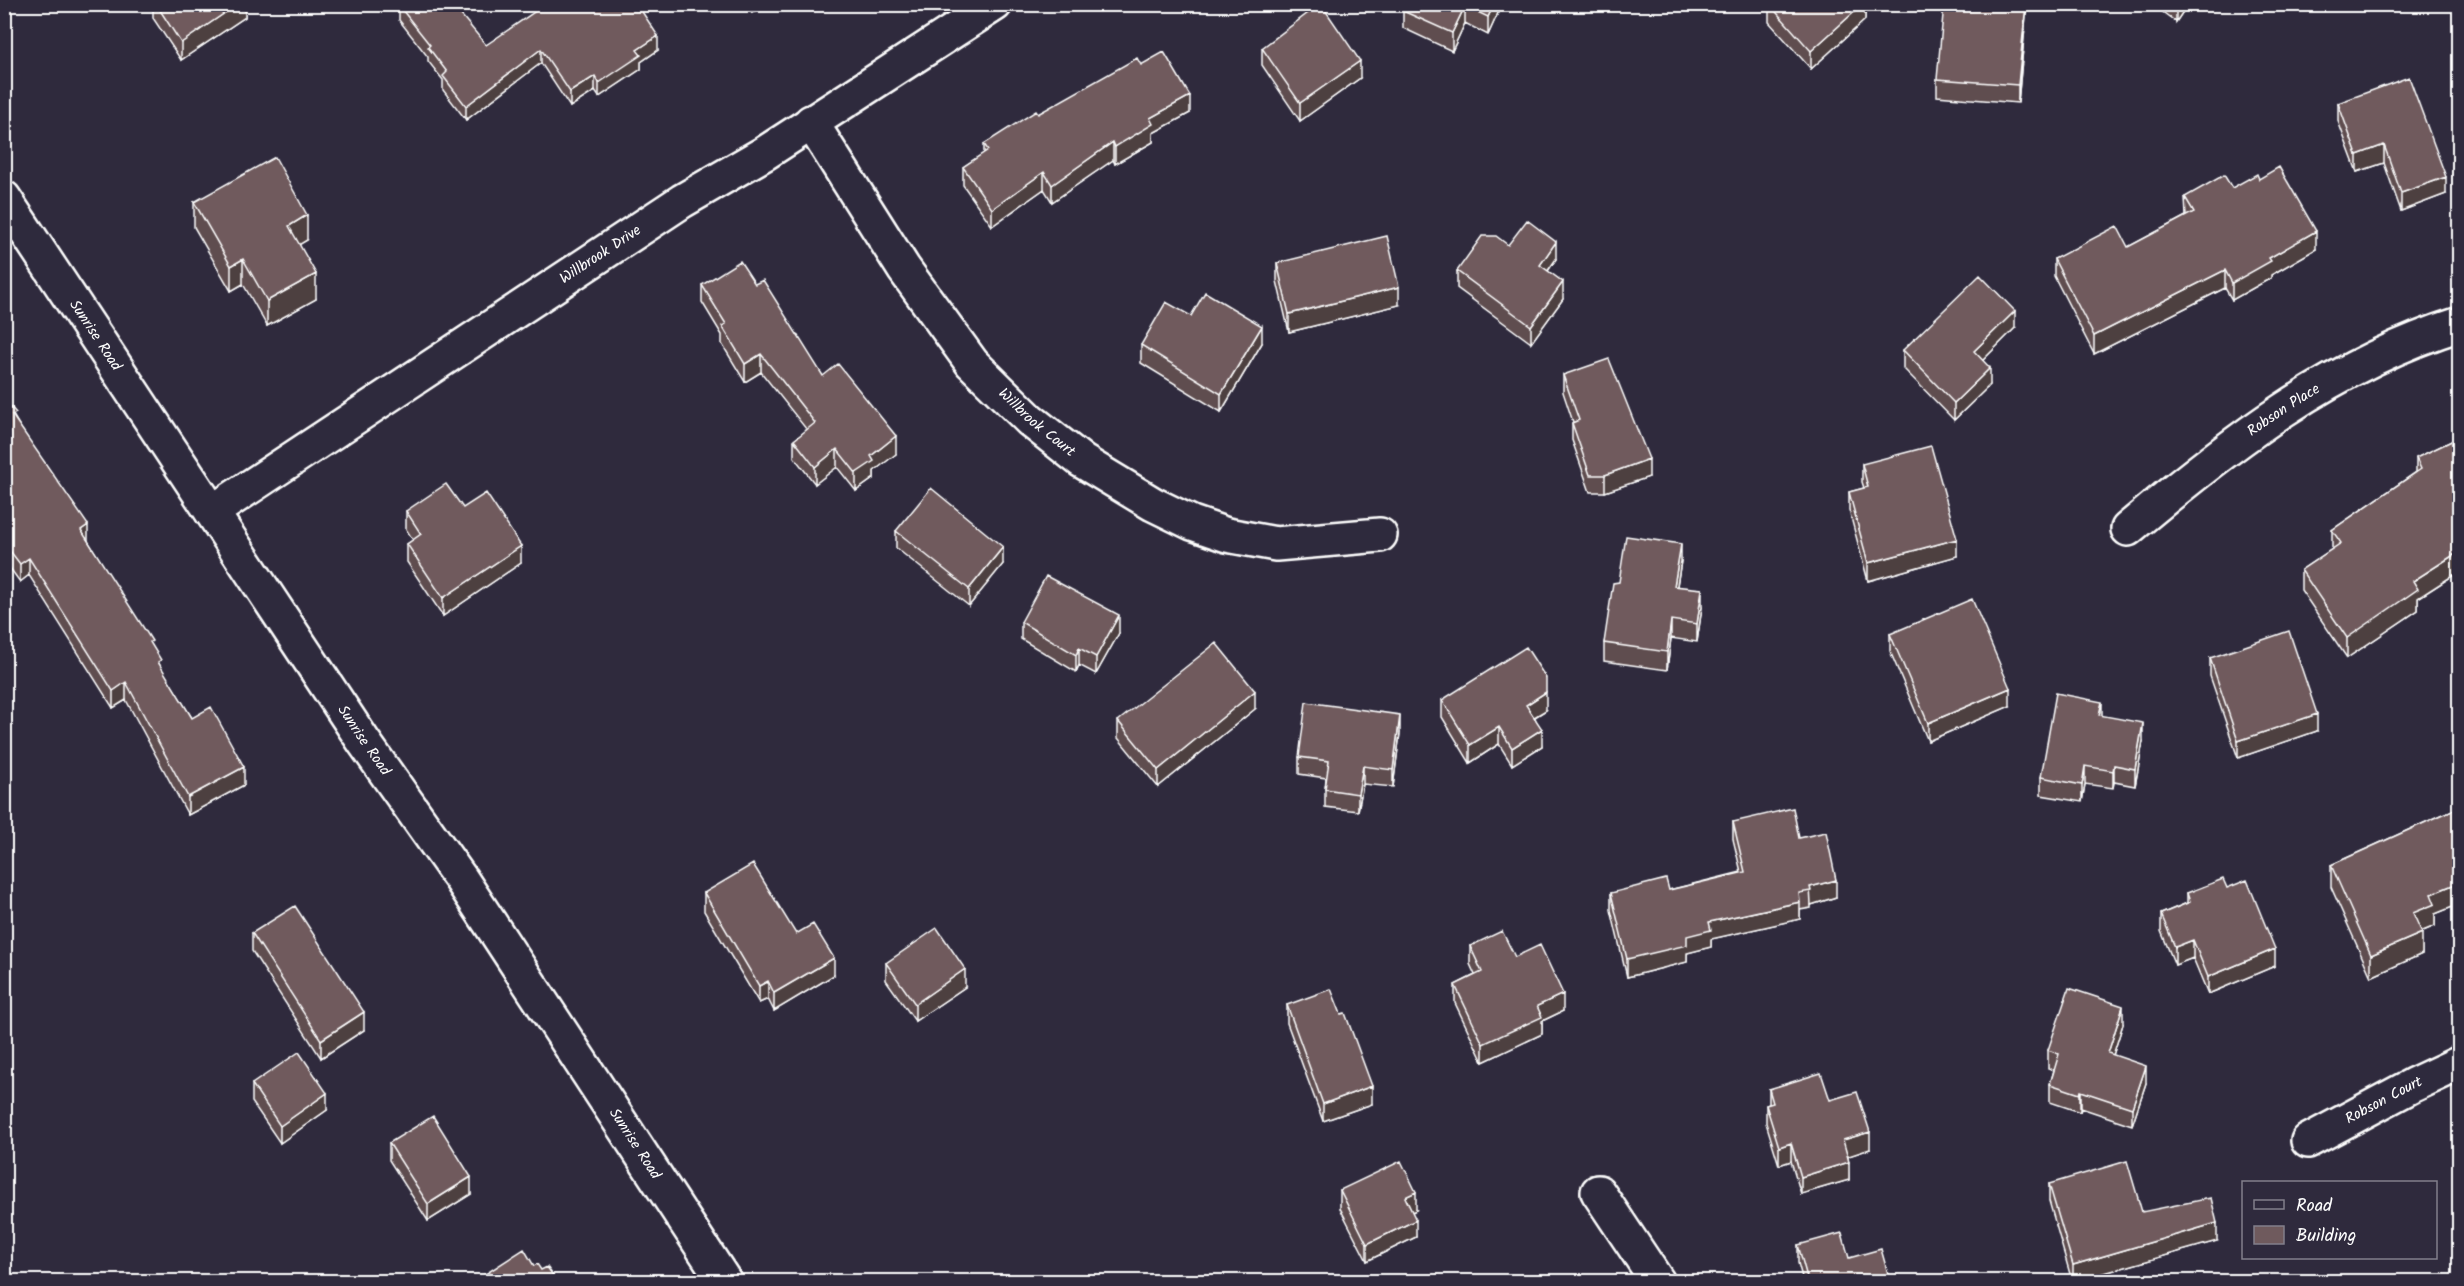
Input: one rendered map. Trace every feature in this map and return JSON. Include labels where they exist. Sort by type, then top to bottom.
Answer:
[{"type":"street","name":"Willbrook Drive","points":[[212,512],[682,201],[765,153],[994,4]]},
{"type":"street","name":"Willbrook Court","points":[[811,122],[904,269],[972,363],[1030,420],[1082,461],[1153,504],[1192,523],[1227,536],[1276,544],[1380,535]]},
{"type":"street","name":"Sunrise Road","points":[[4,198],[364,742],[461,879],[725,1281]]},
{"type":"street","name":"Robson Place","points":[[2128,529],[2200,468],[2257,425],[2337,376],[2424,335],[2460,324]]},
{"type":"street","name":"Robson Court","points":[[2308,1141],[2413,1085],[2460,1064]]},
{"type":"street","points":[[1598,1192],[1658,1281]]},
{"type":"building","points":[[156,4],[238,4],[181,43]]},
{"type":"building","points":[[401,4],[452,4],[486,45],[546,4],[574,4],[577,8],[583,4],[637,4],[658,36],[637,50],[641,55],[599,83],[595,76],[570,92],[541,49],[466,106],[443,76],[447,72],[428,47],[430,45],[399,6]]},
{"type":"building","points":[[1320,4],[1360,61],[1300,103],[1262,48]]},
{"type":"building","points":[[1406,4],[1494,4],[1488,17],[1465,6],[1452,33],[1403,11]]},
{"type":"building","points":[[1769,4],[1863,4],[1811,51]]},
{"type":"building","points":[[1944,4],[2026,4],[2018,85],[1937,79]]},
{"type":"building","points":[[1164,52],[1190,96],[1150,118],[1153,124],[1115,147],[1113,142],[1052,185],[1044,172],[992,209],[963,167],[988,150],[984,144],[1036,111],[1038,114],[1137,58],[1141,65]]},
{"type":"building","points":[[2409,77],[2446,177],[2401,193],[2384,145],[2357,155],[2338,103]]},
{"type":"building","points":[[275,157],[307,215],[289,226],[316,274],[267,301],[243,259],[231,266],[194,202]]},
{"type":"building","points":[[2279,167],[2316,231],[2269,258],[2271,261],[2232,283],[2225,270],[2094,336],[2054,259],[2117,226],[2128,247],[2194,212],[2185,197],[2224,175],[2232,188],[2257,174],[2259,179]]},
{"type":"building","points":[[1527,220],[1556,242],[1540,265],[1563,282],[1531,326],[1457,271],[1482,236],[1496,236],[1508,245]]},
{"type":"building","points":[[1387,236],[1399,287],[1289,314],[1277,263]]},
{"type":"building","points":[[740,261],[755,284],[763,280],[823,376],[838,364],[896,436],[871,456],[874,461],[856,473],[837,449],[815,467],[794,440],[815,423],[761,354],[745,364],[722,326],[726,324],[702,285]]},
{"type":"building","points":[[1980,275],[2015,311],[1974,351],[1990,368],[1954,403],[1903,350]]},
{"type":"building","points":[[1205,292],[1262,326],[1221,394],[1141,345],[1166,302],[1191,316]]},
{"type":"building","points":[[1609,359],[1649,459],[1605,475],[1590,475],[1572,423],[1579,420],[1563,375]]},
{"type":"building","points":[[4,399],[16,413],[12,415],[88,525],[81,530],[152,641],[150,642],[161,660],[158,662],[192,718],[211,707],[244,767],[188,797],[126,682],[113,691],[29,558],[20,564],[4,543],[4,524],[6,524],[4,522]]},
{"type":"building","points":[[2460,437],[2460,551],[2413,581],[2418,589],[2347,638],[2301,570],[2341,543],[2332,530],[2421,469],[2416,458]]},
{"type":"building","points":[[1931,446],[1957,539],[1868,563],[1849,492],[1868,487],[1862,464]]},
{"type":"building","points":[[446,484],[463,508],[486,493],[521,546],[443,598],[407,544],[421,534],[406,511]]},
{"type":"building","points":[[931,488],[1003,547],[969,589],[896,531]]},
{"type":"building","points":[[1626,536],[1681,544],[1674,586],[1702,589],[1697,624],[1671,620],[1667,652],[1604,643],[1613,583],[1619,582]]},
{"type":"building","points":[[1046,576],[1119,615],[1096,657],[1079,648],[1076,655],[1021,622]]},
{"type":"building","points":[[1972,599],[2010,688],[1928,723],[1890,634]]},
{"type":"building","points":[[2289,631],[2317,714],[2238,741],[2210,658]]},
{"type":"building","points":[[1216,643],[1255,691],[1158,770],[1118,721]]},
{"type":"building","points":[[1526,647],[1546,678],[1546,692],[1526,705],[1542,729],[1512,748],[1499,727],[1470,745],[1442,700]]},
{"type":"building","points":[[2056,693],[2102,702],[2099,715],[2143,723],[2135,769],[2114,765],[2113,771],[2085,766],[2082,785],[2041,777]]},
{"type":"building","points":[[1306,702],[1400,715],[1393,770],[1363,766],[1358,794],[1325,789],[1329,761],[1299,757]]},
{"type":"building","points":[[2460,801],[2460,882],[2431,894],[2435,904],[2413,913],[2422,933],[2371,955],[2331,865],[2457,808],[2455,803]]},
{"type":"building","points":[[1793,808],[1799,838],[1826,832],[1836,880],[1810,887],[1811,891],[1799,893],[1800,902],[1709,922],[1711,930],[1687,936],[1687,945],[1627,959],[1611,893],[1666,879],[1669,890],[1745,872],[1733,822]]},
{"type":"building","points":[[753,864],[796,934],[813,924],[834,958],[774,993],[768,981],[759,986],[704,893]]},
{"type":"building","points":[[2223,879],[2227,888],[2247,880],[2275,949],[2208,977],[2193,940],[2175,947],[2161,914],[2190,902],[2187,893]]},
{"type":"building","points":[[295,906],[364,1012],[321,1040],[252,933]]},
{"type":"building","points":[[937,928],[965,969],[915,1004],[886,963]]},
{"type":"building","points":[[1502,931],[1515,957],[1540,945],[1563,994],[1537,1006],[1542,1017],[1483,1044],[1455,985],[1482,972],[1470,946]]},
{"type":"building","points":[[2069,988],[2123,1006],[2108,1053],[2146,1066],[2132,1108],[2081,1091],[2080,1094],[2050,1084],[2059,1054],[2048,1050]]},
{"type":"building","points":[[1331,989],[1341,1014],[1345,1013],[1372,1086],[1323,1104],[1287,1005]]},
{"type":"building","points":[[299,1052],[327,1093],[280,1126],[252,1084]]},
{"type":"building","points":[[1821,1073],[1830,1100],[1857,1092],[1870,1132],[1843,1140],[1849,1162],[1801,1177],[1791,1143],[1779,1147],[1766,1105],[1773,1103],[1769,1089]]},
{"type":"building","points":[[433,1116],[471,1177],[428,1204],[389,1143]]},
{"type":"building","points":[[1401,1161],[1416,1192],[1405,1197],[1416,1220],[1367,1244],[1340,1190]]},
{"type":"building","points":[[2127,1161],[2142,1212],[2211,1198],[2217,1223],[2073,1265],[2049,1184]]},
{"type":"building","points":[[1842,1233],[1849,1258],[1881,1249],[1890,1281],[1808,1281],[1798,1245]]},
{"type":"building","points":[[524,1249],[534,1266],[537,1264],[541,1270],[547,1267],[557,1281],[489,1281],[484,1275]]}]
